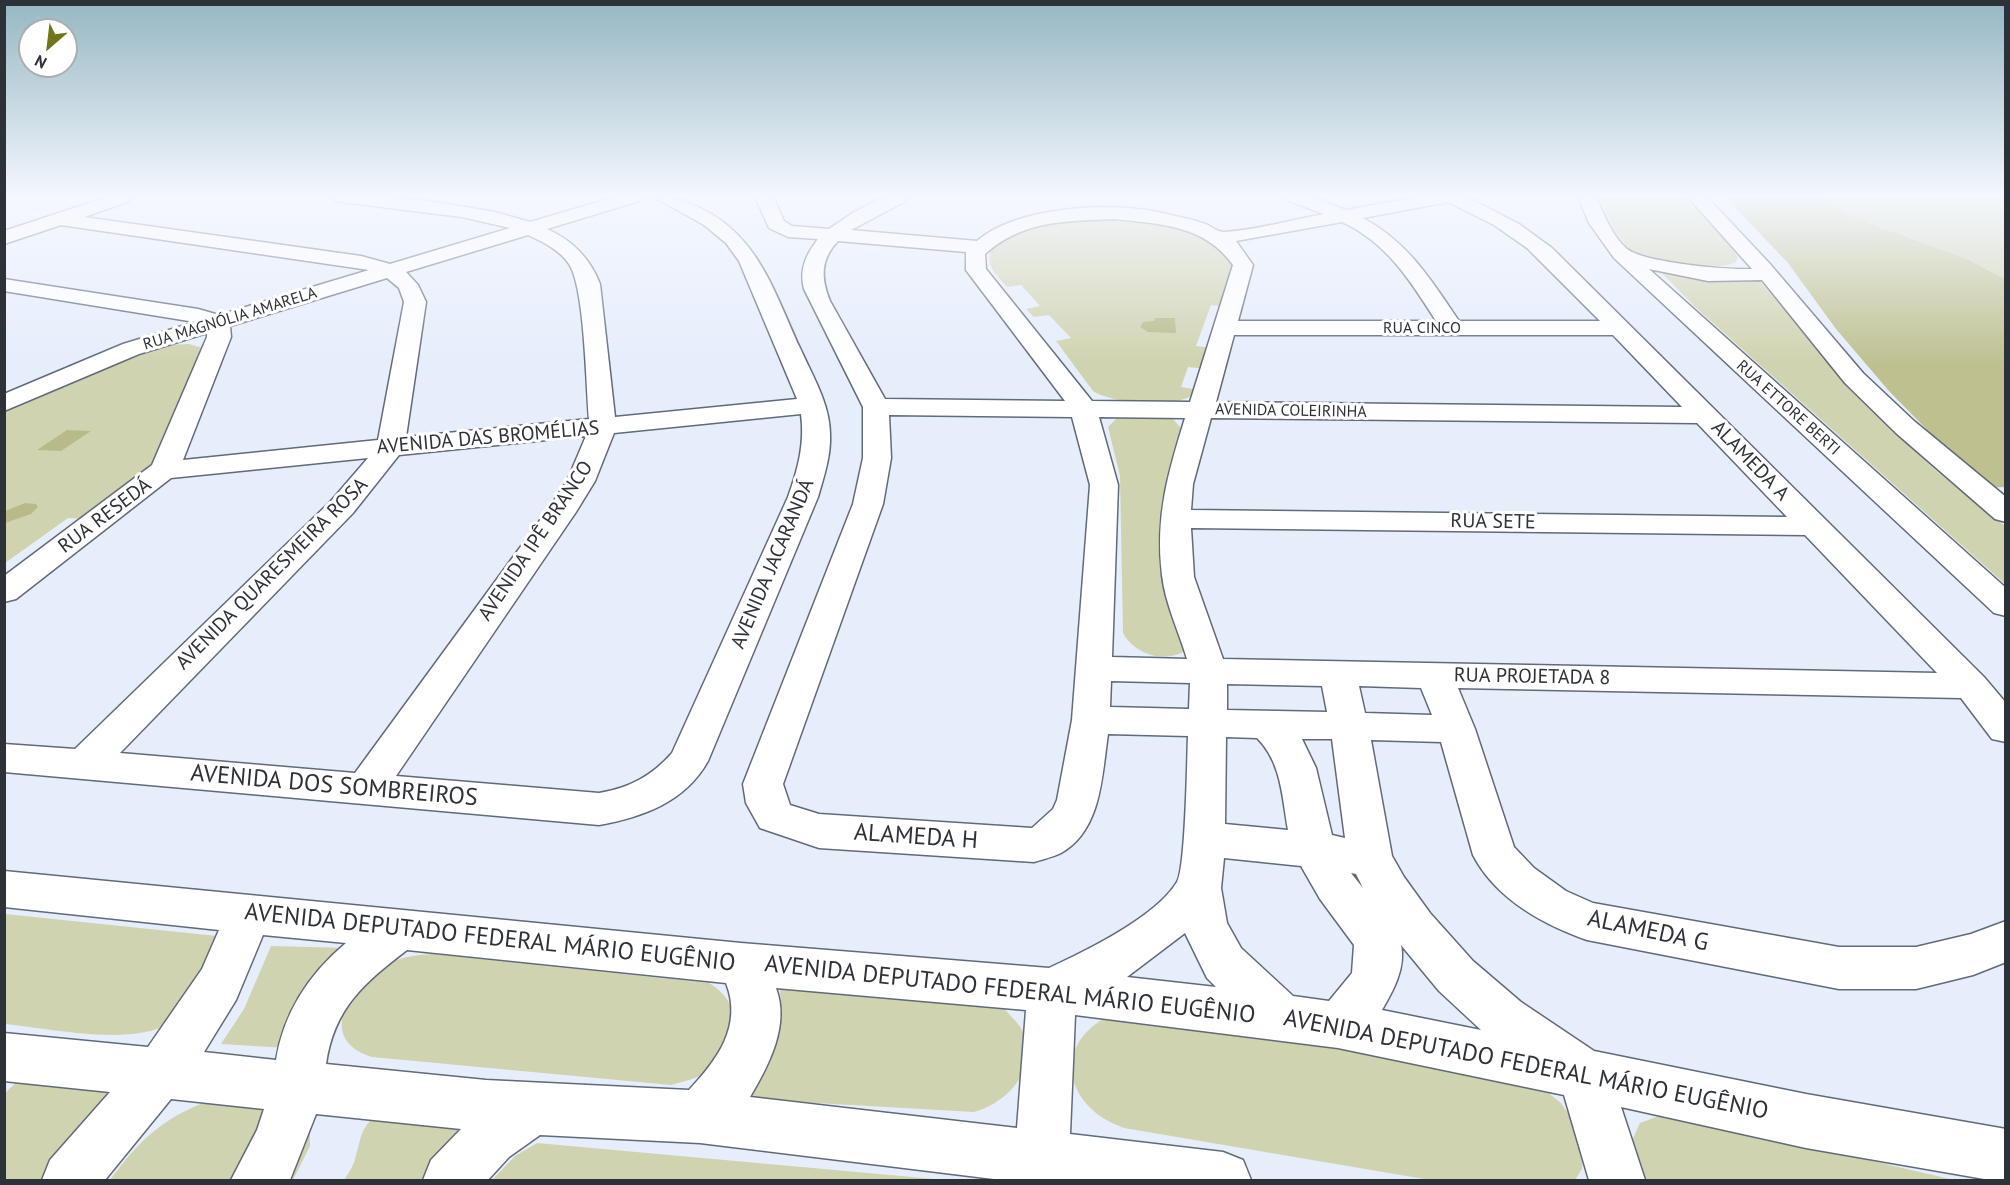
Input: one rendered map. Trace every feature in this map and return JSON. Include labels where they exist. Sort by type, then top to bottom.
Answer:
[{"type":"street","name":"AVENIDA QUARESMEIRA ROSA","points":[[84,765],[342,507],[391,446],[415,302],[413,290],[405,279],[391,271],[361,261],[298,252]]},
{"type":"street","name":"RUA MAGNÓLIA AMARELA","points":[[4,403],[100,360],[218,322],[452,252]]},
{"type":"street","name":"AVENIDA IPÊ BRANCO","points":[[364,789],[561,512],[581,481],[603,427],[589,285],[583,267],[570,252]]},
{"type":"street","name":"AVENIDA JACARANDÁ","points":[[659,790],[676,776],[688,761],[803,497],[814,464],[817,433],[813,405],[749,260],[743,252]]},
{"type":"street","points":[[820,252],[812,267],[812,284],[876,407]]},
{"type":"street","points":[[977,252],[974,262],[976,270],[1083,407],[1104,485],[1092,669],[1091,720],[1456,729]]},
{"type":"street","points":[[1236,252],[1243,266],[1179,484],[1175,519],[1178,577],[1209,671],[1204,839],[1199,888],[1204,925],[1224,963],[1258,998],[1282,1017]]},
{"type":"street","points":[[1397,252],[1452,328]]},
{"type":"street","name":"ALAMEDA A","points":[[1543,252],[1971,686]]},
{"type":"street","points":[[1748,252],[1854,378],[1905,428],[2006,513]]},
{"type":"street","points":[[1621,254],[1664,267],[1707,276],[1758,275],[1763,268]]},
{"type":"street","name":"RUA ETTORE BERTI","points":[[1621,254],[2006,606]]},
{"type":"street","points":[[4,285],[198,316],[218,322]]},
{"type":"street","name":"RUA RESEDÁ","points":[[4,592],[143,488],[163,470],[219,337],[218,322]]},
{"type":"street","name":"RUA CINCO","points":[[1225,328],[1619,328]]},
{"type":"street","points":[[4,384],[34,390]]},
{"type":"street","name":"AVENIDA DAS BROMÉLIAS","points":[[163,470],[813,405]]},
{"type":"street","name":"AVENIDA COLEIRINHA","points":[[876,407],[1083,407],[1706,415]]},
{"type":"street","name":"ALAMEDA H","points":[[876,407],[877,458],[868,504],[763,784],[767,803],[775,817],[819,831],[1034,844],[1046,841],[1071,817],[1077,800],[1091,720]]},
{"type":"street","name":"RUA SETE","points":[[1175,519],[1811,526]]},
{"type":"street","name":"RUA PROJETADA 8","points":[[1092,669],[1971,686]]},
{"type":"street","points":[[1337,672],[1350,727],[1371,859],[1413,928],[1444,966],[1485,1005],[1531,1041],[1584,1074],[1617,1180]]},
{"type":"street","name":"ALAMEDA G","points":[[1435,676],[1456,729],[1495,855],[1518,881],[1550,904],[1587,921],[1839,968],[1916,968],[1973,954],[2006,941]]},
{"type":"street","points":[[1971,686],[2006,729]]},
{"type":"street","points":[[1269,726],[1280,735],[1291,752],[1315,850],[1332,880],[1376,938],[1380,950],[1375,979],[1356,1009],[1338,1025]]},
{"type":"street","name":"AVENIDA DOS SOMBREIROS","points":[[4,758],[599,809],[630,803],[659,790]]},
{"type":"street","points":[[1204,839],[1315,850],[1371,859]]},
{"type":"street","points":[[1042,1159],[1052,990],[1112,961],[1163,926],[1199,888]]},
{"type":"street","name":"AVENIDA DEPUTADO FEDERAL MÁRIO EUGÊNIO","points":[[4,889],[248,912],[398,930],[741,964],[1052,990],[1282,1017],[1338,1025],[1806,1121],[2006,1156]]},
{"type":"street","points":[[70,1180],[158,1073],[227,970],[241,940],[248,912]]},
{"type":"street","points":[[259,1180],[276,1148],[296,1088],[308,1031],[328,993],[360,958],[398,930]]},
{"type":"street","points":[[700,1117],[733,1081],[752,1041],[756,1002],[741,964]]},
{"type":"street","points":[[4,1057],[296,1088],[531,1109],[700,1117],[1223,1180]]},
{"type":"street","points":[[451,1180],[490,1138],[531,1109]]},
{"type":"shaded area","points":[[1228,252],[1237,258],[1227,307],[1211,305],[1196,346],[1213,348],[1206,369],[1188,367],[1181,387],[1199,390],[1191,396],[1164,403],[1131,402],[1102,396],[1093,391],[1056,341],[1071,338],[1049,315],[1034,317],[1026,309],[1040,306],[1021,285],[1007,287],[992,269],[990,253]]},
{"type":"shaded area","points":[[1634,252],[1735,252],[1738,257],[1736,262],[1726,265],[1697,267],[1665,263]]},
{"type":"shaded area","points":[[1778,252],[1949,252],[2005,279],[2005,487],[1984,488],[1889,391],[1836,329]]},
{"type":"shaded area","points":[[1949,252],[2005,252],[2005,279]]},
{"type":"shaded area","points":[[1658,269],[1722,281],[1758,279],[1868,407],[1934,469],[2005,526],[2005,584],[1694,306]]},
{"type":"shaded area","points":[[1155,318],[1175,318],[1176,333],[1148,332],[1140,327],[1143,322],[1154,321]]},
{"type":"shaded area","points":[[189,344],[206,349],[152,471],[86,519],[68,518],[5,563],[4,410],[117,358],[165,346]]},
{"type":"shaded area","points":[[1164,415],[1174,420],[1184,432],[1190,647],[1182,653],[1163,657],[1144,652],[1129,641],[1123,633],[1120,476],[1108,427],[1118,417]]},
{"type":"shaded area","points":[[67,430],[91,431],[61,451],[37,450]]},
{"type":"shaded area","points":[[25,503],[36,504],[38,507],[31,514],[5,523],[5,511]]},
{"type":"shaded area","points":[[5,914],[217,936],[226,955],[175,1018],[153,1030],[112,1035],[5,1024]]},
{"type":"shaded area","points":[[271,946],[349,948],[287,1048],[221,1044],[244,1009]]},
{"type":"shaded area","points":[[432,954],[709,983],[729,1002],[733,1013],[731,1036],[719,1058],[709,1069],[701,1075],[671,1085],[372,1057],[354,1048],[344,1037],[342,1023],[345,1009],[353,995],[378,970],[392,962],[417,955]]},
{"type":"shaded area","points":[[780,987],[1004,1008],[1022,1030],[1027,1044],[1024,1070],[1018,1081],[999,1101],[974,1112],[745,1099],[764,1071],[775,1047],[780,1022]]},
{"type":"shaded area","points":[[1109,1016],[1315,1040],[1531,1079],[1561,1103],[1576,1125],[1583,1148],[1582,1169],[1575,1180],[1430,1180],[1124,1128],[1103,1118],[1089,1106],[1079,1093],[1073,1079],[1072,1064],[1075,1050],[1082,1037],[1093,1026]]},
{"type":"shaded area","points":[[20,1079],[111,1091],[110,1098],[45,1180],[5,1180],[5,1093]]},
{"type":"shaded area","points":[[214,1099],[291,1107],[310,1129],[310,1146],[293,1180],[110,1180],[132,1152],[155,1130],[181,1113]]},
{"type":"shaded area","points":[[1667,1113],[1954,1180],[1640,1180],[1629,1147],[1640,1123]]},
{"type":"shaded area","points":[[378,1115],[500,1128],[503,1138],[475,1180],[344,1180],[353,1165],[364,1129]]},
{"type":"shaded area","points":[[537,1143],[934,1179],[492,1180],[515,1156]]}]
